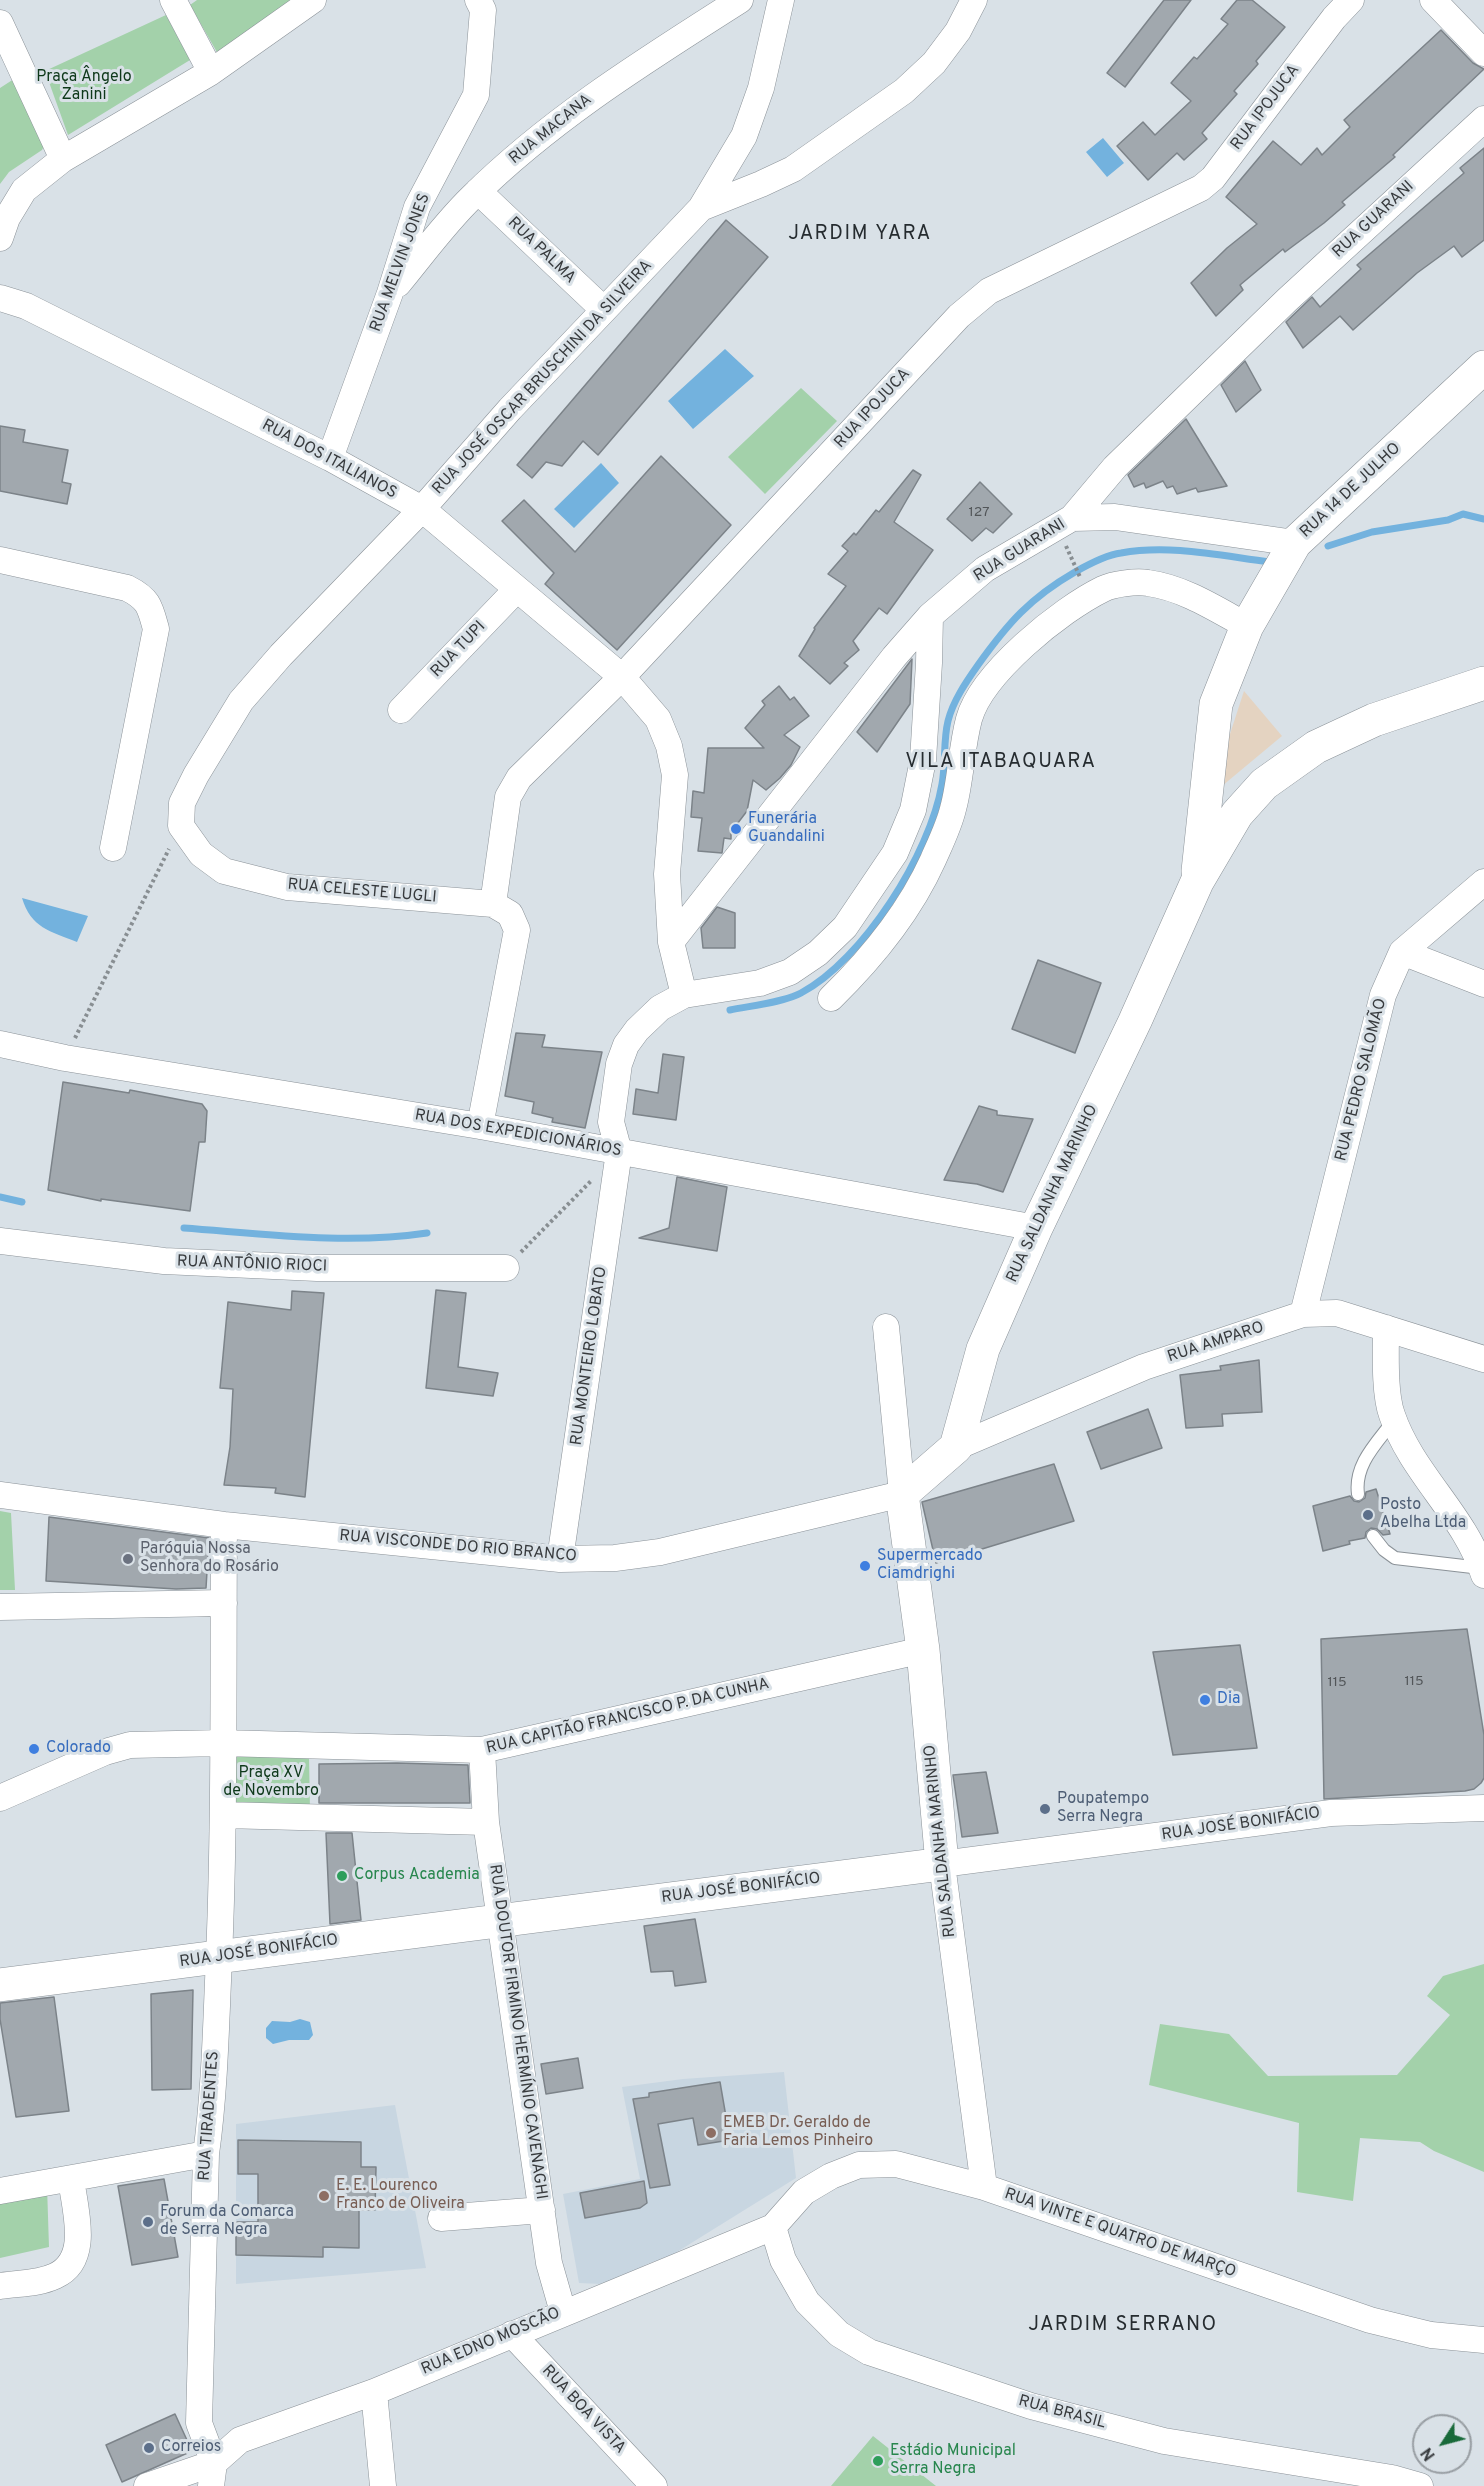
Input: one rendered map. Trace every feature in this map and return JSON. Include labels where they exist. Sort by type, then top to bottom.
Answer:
[{"type":"main road","name":"RUA 14 DE JULHO","points":[[1197,882],[1216,704],[1247,626],[1295,543],[1484,367]]},
{"type":"main road","points":[[1197,882],[1237,814],[1264,784],[1316,747],[1374,720],[1484,683]]},
{"type":"main road","name":"RUA SALDANHA MARINHO","points":[[956,1447],[983,1349],[1035,1228],[1135,1021],[1197,882]]},
{"type":"main road","points":[[902,1494],[956,1447]]},
{"type":"main road","name":"RUA SALDANHA MARINHO","points":[[902,1494],[923,1650],[942,1864]]},
{"type":"main road","name":"RUA JOSÉ BONIFÁCIO","points":[[0,1985],[942,1864]]},
{"type":"street","points":[[173,0],[212,72]]},
{"type":"street","points":[[0,238],[7,218],[24,190],[63,159],[212,72],[313,0]]},
{"type":"street","name":"RUA MELVIN JONES","points":[[330,458],[390,293],[417,207],[476,95],[483,9],[478,0]]},
{"type":"street","name":"RUA MACANA","points":[[390,293],[478,191],[555,124],[602,89],[740,0]]},
{"type":"street","points":[[701,208],[744,136],[761,88],[781,0]]},
{"type":"street","name":"RUA JOSÉ OSCAR BRUSCHINI DA SILVEIRA","points":[[181,826],[182,803],[196,775],[241,701],[422,509],[510,409],[701,208],[793,169],[904,92],[934,63],[958,31],[974,0]]},
{"type":"street","name":"RUA IPOJUCA","points":[[493,904],[508,797],[512,787],[622,677],[960,316],[989,291],[1188,196],[1213,178],[1334,18],[1351,0]]},
{"type":"street","points":[[1433,0],[1484,53]]},
{"type":"street","points":[[0,23],[63,159]]},
{"type":"street","name":"RUA GUARANI","points":[[671,942],[894,657],[930,616],[985,569],[1072,518],[1115,467],[1287,300],[1484,119]]},
{"type":"street","name":"RUA PALMA","points":[[478,191],[604,310]]},
{"type":"street","name":"RUA DOS ITALIANOS","points":[[0,298],[26,306],[330,458],[422,509],[622,677],[658,718],[669,746],[675,775],[667,874],[671,942],[684,995]]},
{"type":"street","points":[[1072,518],[1115,517],[1295,543]]},
{"type":"street","points":[[0,560],[127,588],[141,595],[149,605],[156,629],[113,848]]},
{"type":"street","points":[[831,998],[860,970],[901,914],[933,861],[953,810],[969,719],[979,693],[1003,664],[1074,606],[1105,587],[1146,582],[1185,592],[1247,626]]},
{"type":"street","name":"RUA TUPI","points":[[401,710],[517,589]]},
{"type":"street","points":[[619,1152],[611,1122],[619,1064],[626,1045],[637,1030],[660,1008],[684,995],[760,983],[790,972],[818,953],[861,911],[895,853],[913,810],[922,760],[930,616]]},
{"type":"street","name":"RUA CELESTE LUGLI","points":[[181,826],[201,854],[224,871],[287,887],[493,904]]},
{"type":"street","name":"RUA PEDRO SALOMÃO","points":[[1303,1314],[1383,995],[1401,952],[1484,882]]},
{"type":"street","points":[[480,1126],[517,930],[510,914],[493,904]]},
{"type":"street","points":[[861,911],[901,914]]},
{"type":"street","points":[[1401,952],[1484,984]]},
{"type":"street","name":"RUA DOS EXPEDICIONÁRIOS","points":[[0,1044],[65,1058],[480,1126],[1035,1228]]},
{"type":"street","name":"RUA MONTEIRO LOBATO","points":[[560,1559],[619,1152]]},
{"type":"street","name":"RUA ANTÔNIO RIOCI","points":[[0,1241],[164,1262],[317,1268],[506,1268]]},
{"type":"street","name":"RUA AMPARO","points":[[956,1447],[1144,1367],[1303,1314],[1336,1313],[1484,1359]]},
{"type":"street","name":"RUA SALDANHA MARINHO","points":[[886,1328],[902,1494]]},
{"type":"street","points":[[1386,1328],[1391,1414],[1413,1458],[1467,1535],[1483,1571]]},
{"type":"street","name":"RUA VISCONDE DO RIO BRANCO","points":[[0,1495],[224,1525],[560,1559],[615,1558],[660,1552],[902,1494]]},
{"type":"street","points":[[222,1743],[224,1525]]},
{"type":"street","points":[[0,1607],[224,1604]]},
{"type":"street","name":"RUA CAPITÃO FRANCISCO P. DA CUNHA","points":[[0,1798],[105,1752],[130,1745],[222,1743],[482,1750],[923,1650]]},
{"type":"street","name":"RUA TIRADENTES","points":[[212,2475],[199,2423],[206,2154],[211,2116],[224,1815],[222,1743]]},
{"type":"street","name":"RUA DOUTOR FIRMINO HERMÍNIO CAVENAGHI","points":[[482,1750],[486,1822],[502,1920],[549,2263],[563,2312]]},
{"type":"street","name":"RUA JOSÉ BONIFÁCIO","points":[[942,1864],[1331,1813],[1484,1808]]},
{"type":"street","points":[[224,1815],[486,1822]]},
{"type":"street","name":"RUA SALDANHA MARINHO","points":[[942,1864],[984,2187]]},
{"type":"street","points":[[0,2191],[206,2154]]},
{"type":"street","name":"RUA VINTE E QUATRO DE MARÇO","points":[[773,2227],[804,2192],[831,2176],[859,2165],[896,2164],[984,2187],[1370,2320],[1431,2335],[1484,2340]]},
{"type":"street","points":[[0,2286],[40,2281],[56,2276],[74,2259],[78,2243],[71,2179]]},
{"type":"street","points":[[441,2217],[542,2210]]},
{"type":"street","name":"RUA EDNO MOSCÃO","points":[[212,2475],[240,2440],[374,2392],[773,2227]]},
{"type":"street","name":"RUA BRASIL","points":[[773,2227],[783,2260],[807,2302],[839,2334],[869,2352],[1031,2406],[1164,2441],[1392,2478],[1420,2486]]},
{"type":"street","name":"RUA BOA VISTA","points":[[512,2334],[654,2486]]},
{"type":"street","points":[[374,2392],[383,2486]]},
{"type":"street","points":[[147,2486],[212,2475]]},
{"type":"lane","points":[[1358,1494],[1356,1481],[1360,1467],[1394,1419]]},
{"type":"lane","points":[[1373,1536],[1384,1550],[1395,1558],[1483,1571]]},
{"type":"path","points":[[1074,564],[1082,581]]},
{"type":"path","points":[[65,1058],[181,826]]},
{"type":"path","points":[[506,1268],[619,1152]]},
{"type":"shaded area","points":[[1244,691],[1282,736],[1222,786],[1216,777]]},
{"type":"shaded area","name":"EMEB Dr. Geraldo de Faria Lemos Pinheiro","points":[[784,2072],[796,2178],[672,2255],[601,2284],[579,2283],[563,2194],[640,2179],[622,2087],[683,2079]]},
{"type":"shaded area","name":"E. E. Lourenco Franco de Oliveira","points":[[395,2105],[426,2268],[236,2284],[236,2124]]},
{"type":"green space","points":[[197,0],[292,0],[218,54],[190,5]]},
{"type":"green space","name":"Praça Ângelo Zanini","points":[[166,15],[190,60],[68,135],[45,71]]},
{"type":"green space","name":"Praça Ângelo Zanini","points":[[17,77],[45,144],[42,150],[9,172],[0,184],[0,88]]},
{"type":"green space","points":[[801,388],[837,421],[765,494],[728,457]]},
{"type":"green space","points":[[0,1511],[11,1513],[15,1590],[0,1590]]},
{"type":"green space","name":"Praça XV de Novembro","points":[[231,1756],[309,1757],[310,1811],[231,1809]]},
{"type":"green space","points":[[1484,1964],[1484,2172],[1434,2151],[1420,2142],[1360,2138],[1353,2201],[1297,2192],[1299,2123],[1149,2085],[1160,2024],[1229,2034],[1268,2076],[1397,2075],[1450,2015],[1427,1996],[1443,1976]]},
{"type":"green space","points":[[47,2186],[49,2247],[0,2258],[0,2197]]},
{"type":"green space","name":"Estádio Municipal Serra Negra","points":[[873,2436],[936,2486],[831,2486]]},
{"type":"water","points":[[1103,138],[1124,163],[1107,177],[1086,152]]},
{"type":"water","points":[[725,349],[754,376],[693,429],[668,401]]},
{"type":"water","points":[[601,463],[619,483],[574,528],[554,509]]},
{"type":"water","points":[[22,898],[88,916],[77,942],[50,931],[36,922]]},
{"type":"water","points":[[300,2019],[310,2022],[313,2035],[309,2040],[289,2040],[273,2044],[266,2038],[266,2028],[272,2021],[290,2022]]},
{"type":"building","points":[[1164,0],[1191,0],[1125,87],[1107,73]]},
{"type":"building","points":[[1237,0],[1252,0],[1285,27],[1256,61],[1258,64],[1234,91],[1237,94],[1202,133],[1207,139],[1184,160],[1177,153],[1148,180],[1117,146],[1143,122],[1155,135],[1191,101],[1171,83],[1194,57],[1197,59],[1228,24],[1221,19]]},
{"type":"building","points":[[1441,30],[1473,63],[1484,69],[1393,155],[1395,157],[1342,202],[1345,205],[1285,252],[1283,249],[1240,285],[1243,290],[1216,316],[1191,283],[1227,248],[1257,224],[1226,197],[1273,141],[1301,165],[1317,148],[1322,155],[1350,127],[1344,120]]},
{"type":"building","points":[[1484,148],[1484,240],[1462,257],[1454,246],[1417,273],[1353,330],[1340,316],[1303,348],[1286,322],[1312,297],[1320,307],[1361,269],[1357,265],[1464,173],[1460,168]]},
{"type":"building","points":[[726,220],[768,257],[598,455],[583,441],[562,466],[546,462],[532,478],[517,465]]},
{"type":"building","points":[[1245,361],[1261,390],[1236,412],[1221,385]]},
{"type":"building","points":[[1186,419],[1227,486],[1198,492],[1196,488],[1177,494],[1173,486],[1167,488],[1163,481],[1146,488],[1144,483],[1134,487],[1128,475]]},
{"type":"building","points":[[0,426],[25,430],[23,442],[68,450],[62,482],[71,484],[67,504],[0,491]]},
{"type":"building","points":[[661,456],[731,525],[617,650],[545,584],[554,573],[502,521],[524,500],[575,552]]},
{"type":"building","points":[[913,470],[921,475],[894,522],[933,550],[887,614],[879,608],[853,641],[859,650],[844,663],[848,666],[830,684],[799,656],[814,628],[846,586],[828,574],[848,551],[842,546],[854,533],[856,535],[876,510],[879,512]]},
{"type":"building","points":[[980,482],[1012,514],[993,533],[986,528],[972,541],[947,519]]},
{"type":"building","points":[[912,659],[910,704],[877,752],[857,732]]},
{"type":"building","points":[[779,686],[790,700],[794,697],[809,716],[784,735],[800,747],[791,765],[766,790],[753,780],[747,811],[731,832],[731,839],[724,838],[722,853],[698,851],[702,818],[691,817],[693,791],[704,793],[708,748],[764,748],[745,728],[765,705],[762,701]]},
{"type":"building","points":[[717,907],[735,913],[735,948],[703,948],[701,928]]},
{"type":"building","points":[[1038,960],[1101,983],[1075,1053],[1012,1029]]},
{"type":"building","points":[[516,1033],[545,1035],[542,1047],[602,1052],[585,1128],[552,1122],[553,1118],[532,1113],[534,1102],[505,1096]]},
{"type":"building","points":[[663,1054],[684,1057],[676,1120],[633,1114],[636,1089],[658,1093]]},
{"type":"building","points":[[63,1082],[129,1093],[130,1090],[202,1104],[207,1111],[205,1142],[199,1142],[190,1211],[101,1199],[101,1201],[48,1190]]},
{"type":"building","points":[[979,1106],[997,1111],[997,1115],[1033,1119],[1003,1192],[977,1184],[944,1180]]},
{"type":"building","points":[[677,1177],[727,1187],[717,1251],[639,1238],[669,1228]]},
{"type":"building","points":[[436,1290],[466,1293],[458,1367],[498,1373],[493,1396],[426,1388]]},
{"type":"building","points":[[292,1291],[324,1293],[305,1497],[275,1493],[276,1488],[224,1485],[230,1447],[233,1389],[220,1388],[228,1302],[291,1310]]},
{"type":"building","points":[[1259,1360],[1262,1412],[1222,1414],[1223,1426],[1186,1428],[1180,1375],[1221,1370],[1220,1366]]},
{"type":"building","points":[[1148,1409],[1162,1448],[1101,1469],[1087,1432]]},
{"type":"building","points":[[1054,1464],[1074,1521],[936,1563],[922,1502]]},
{"type":"building","points":[[1376,1489],[1390,1534],[1383,1535],[1377,1529],[1371,1528],[1366,1532],[1365,1538],[1349,1541],[1350,1544],[1323,1551],[1313,1506],[1350,1496],[1354,1501],[1359,1502],[1365,1498],[1366,1492]]},
{"type":"building","name":"Paróquia Nossa Senhora do Rosário","points":[[49,1517],[209,1538],[206,1588],[176,1589],[46,1581]]},
{"type":"building","points":[[1467,1629],[1484,1735],[1484,1778],[1481,1783],[1474,1789],[1465,1791],[1324,1799],[1321,1639]]},
{"type":"building","name":"Dia","points":[[1240,1645],[1257,1748],[1173,1755],[1153,1652]]},
{"type":"building","points":[[319,1764],[468,1765],[470,1803],[319,1803]]},
{"type":"building","points":[[986,1772],[998,1833],[962,1837],[953,1775]]},
{"type":"building","name":"Corpus Academia","points":[[326,1833],[352,1833],[361,1920],[330,1924]]},
{"type":"building","points":[[695,1919],[706,1982],[675,1986],[673,1971],[651,1972],[644,1926]]},
{"type":"building","points":[[193,1990],[191,2089],[152,2090],[151,1994]]},
{"type":"building","points":[[54,1997],[69,2111],[16,2117],[0,2019],[0,2003]]},
{"type":"building","points":[[578,2058],[583,2088],[546,2094],[541,2064]]},
{"type":"building","points":[[720,2082],[730,2140],[698,2145],[693,2118],[658,2124],[670,2185],[650,2188],[633,2099],[649,2097],[649,2093]]},
{"type":"building","points":[[238,2140],[361,2142],[361,2167],[376,2167],[375,2210],[359,2210],[359,2248],[323,2247],[323,2257],[236,2255],[236,2222],[258,2222],[258,2174],[238,2174]]},
{"type":"building","name":"Forum da Comarca de Serra Negra","points":[[164,2179],[178,2257],[132,2265],[118,2186]]},
{"type":"building","points":[[644,2181],[647,2203],[640,2208],[585,2218],[580,2193]]},
{"type":"building","name":"Correios","points":[[175,2414],[192,2451],[122,2482],[106,2445]]},
{"type":"waterway","points":[[1328,546],[1372,532],[1448,520],[1463,514],[1484,519]]},
{"type":"waterway","points":[[730,1010],[777,1001],[801,993],[848,956],[870,931],[890,902],[924,842],[942,784],[946,729],[957,699],[973,671],[999,636],[1032,602],[1080,569],[1115,554],[1177,550],[1270,562]]},
{"type":"waterway","points":[[0,1197],[22,1202]]},
{"type":"waterway","points":[[184,1228],[336,1238],[427,1233]]},
{"type":"place","name":"Funerária Guandalini","points":[[736,829]]},
{"type":"place","name":"Posto Abelha Ltda","points":[[1368,1515]]},
{"type":"place","name":"Paróquia Nossa Senhora do Rosário","points":[[128,1559]]},
{"type":"place","name":"Supermercado Ciamdrighi","points":[[865,1566]]},
{"type":"place","name":"Dia","points":[[1205,1700]]},
{"type":"place","name":"Colorado","points":[[34,1749]]},
{"type":"place","name":"Poupatempo Serra Negra","points":[[1045,1809]]},
{"type":"place","name":"Corpus Academia","points":[[342,1876]]},
{"type":"place","name":"EMEB Dr. Geraldo de Faria Lemos Pinheiro","points":[[711,2133]]},
{"type":"place","name":"E. E. Lourenco Franco de Oliveira","points":[[324,2196]]},
{"type":"place","name":"Forum da Comarca de Serra Negra","points":[[148,2222]]},
{"type":"place","name":"Correios","points":[[149,2448]]},
{"type":"place","name":"Estádio Municipal Serra Negra","points":[[878,2461]]},
{"type":"district","name":"JARDIM YARA","points":[[860,235]]},
{"type":"district","name":"VILA ITABAQUARA","points":[[1001,763]]},
{"type":"district","name":"JARDIM SERRANO","points":[[1123,2326]]}]
